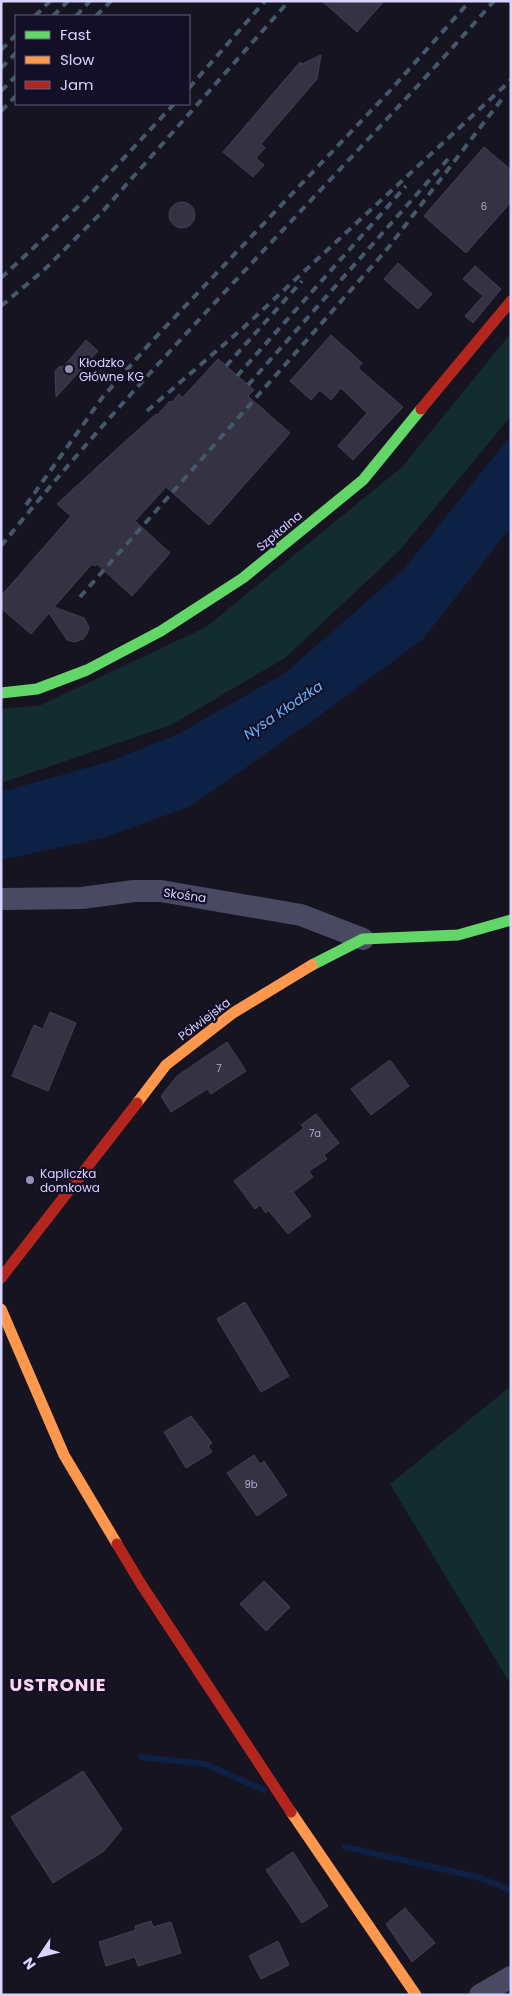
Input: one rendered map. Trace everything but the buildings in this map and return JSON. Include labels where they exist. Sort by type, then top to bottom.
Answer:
[{"type":"street","name":"Szpitalna","points":[[1,693],[38,689],[87,670],[161,632],[243,578],[363,480],[511,301]]},
{"type":"street","name":"Skośna","points":[[1,899],[82,898],[134,891],[161,891],[302,915],[363,939]]},
{"type":"street","name":"Półwiejska","points":[[1,1278],[166,1065],[233,1013],[296,972],[363,939],[458,935],[511,920]]},
{"type":"street","points":[[1,1309],[64,1455],[138,1580],[319,1854],[416,1995]]},
{"type":"street","points":[[480,1995],[511,1977]]},
{"type":"green space","points":[[511,333],[511,416],[399,551],[285,658],[171,725],[1,783],[1,709],[41,705],[206,627],[402,467]]},
{"type":"green space","points":[[511,1386],[511,1685],[390,1484]]},
{"type":"water","name":"Nysa Kłodzka","points":[[511,435],[511,527],[423,639],[319,716],[191,806],[103,838],[1,860],[1,792],[111,761],[178,734],[285,673],[404,569]]},
{"type":"waterway","points":[[141,1757],[205,1764],[264,1790]]},
{"type":"waterway","points":[[345,1847],[477,1877],[511,1890]]},
{"type":"railway","points":[[36,15],[50,1]]},
{"type":"railway","points":[[54,15],[68,1]]},
{"type":"railway","points":[[77,15],[90,1]]},
{"type":"railway","points":[[97,15],[111,1]]},
{"type":"railway","points":[[190,87],[265,1]]},
{"type":"railway","points":[[1,306],[44,270],[103,211],[289,1]]},
{"type":"railway","points":[[26,505],[102,398],[152,341],[387,94],[470,1]]},
{"type":"railway","points":[[1,546],[120,406],[494,1]]},
{"type":"railway","points":[[1,50],[15,36]]},
{"type":"railway","points":[[1,68],[15,54]]},
{"type":"railway","points":[[1,91],[15,77]]},
{"type":"railway","points":[[147,411],[243,328],[511,80]]},
{"type":"railway","points":[[80,597],[388,248],[505,95]]},
{"type":"railway","points":[[1,111],[15,97]]},
{"type":"railway","points":[[1,278],[84,201],[173,105]]},
{"type":"railway","points":[[248,385],[448,159]]},
{"type":"railway","points":[[237,376],[406,186]]},
{"type":"railway","points":[[226,366],[302,281]]},
{"type":"traffic: fast","points":[[1,693],[37,689],[87,670],[161,631],[243,578],[363,480],[421,409]]},
{"type":"traffic: fast","points":[[312,965],[363,939],[458,935],[511,920]]},
{"type":"traffic: slow","points":[[137,1103],[166,1065],[233,1013],[312,965]]},
{"type":"traffic: slow","points":[[1,1309],[64,1455],[117,1544]]},
{"type":"traffic: slow","points":[[291,1812],[416,1995]]},
{"type":"traffic: jam","points":[[421,409],[511,301]]},
{"type":"traffic: jam","points":[[1,1278],[137,1103]]},
{"type":"traffic: jam","points":[[117,1544],[141,1584],[291,1812]]},
{"type":"place","name":"Kłodzko Główne KG","points":[[69,369]]},
{"type":"place","name":"Kapliczka domkowa","points":[[30,1180]]},
{"type":"district","name":"USTRONIE","points":[[58,1684]]}]
